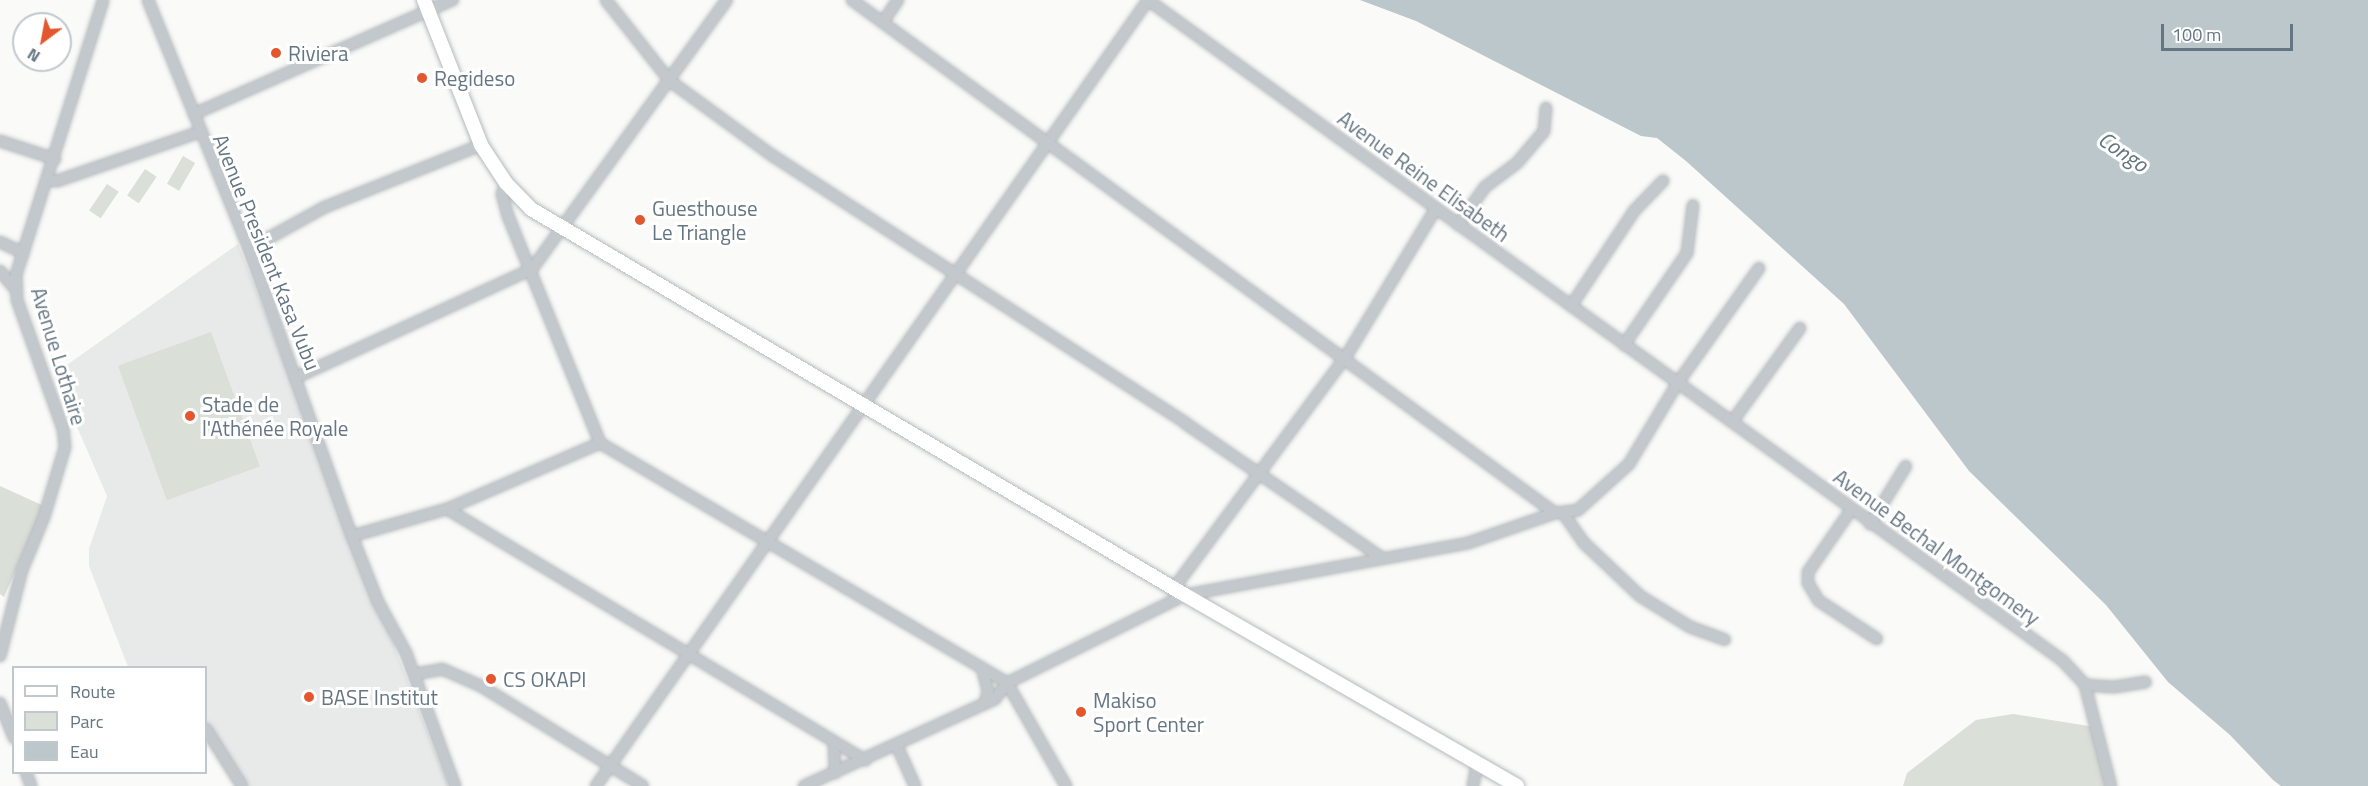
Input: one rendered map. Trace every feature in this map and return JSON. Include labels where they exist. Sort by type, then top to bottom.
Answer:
[{"type":"main road","points":[[426,5],[481,145],[506,183],[531,209],[1179,592],[1517,786]]},
{"type":"street","name":"Avenue Lothaire","points":[[0,656],[22,570],[44,517],[65,447],[63,429],[27,335],[15,289],[24,253],[55,159],[79,69],[103,0]]},
{"type":"street","name":"Avenue President Kasa Vubu","points":[[148,0],[194,114],[199,132],[249,249],[297,377],[305,412],[352,536],[378,602],[415,675],[455,786]]},
{"type":"street","points":[[194,114],[426,5],[453,0]]},
{"type":"street","points":[[606,0],[670,81],[773,156],[1260,473],[1382,558]]},
{"type":"street","points":[[297,377],[532,269],[727,0]]},
{"type":"street","points":[[852,0],[1559,513],[1584,543],[1640,596],[1690,627],[1725,640]]},
{"type":"street","points":[[883,22],[898,0]]},
{"type":"street","points":[[596,786],[766,541],[957,276],[1047,142],[1148,0]]},
{"type":"street","name":"Avenue Reine Elisabeth","points":[[1148,0],[1677,384]]},
{"type":"street","points":[[1458,225],[1485,187],[1517,163],[1544,131],[1546,108]]},
{"type":"street","points":[[48,180],[57,181],[199,132]]},
{"type":"street","points":[[0,141],[55,159]]},
{"type":"street","points":[[249,249],[326,207],[481,145]]},
{"type":"street","points":[[1571,306],[1634,211],[1663,181]]},
{"type":"street","points":[[506,183],[502,194],[508,216],[532,269],[600,443],[983,672],[1007,683],[1066,786]]},
{"type":"street","points":[[1624,345],[1687,253],[1693,205]]},
{"type":"street","points":[[1179,592],[1260,473],[1345,358],[1435,210]]},
{"type":"street","points":[[0,242],[24,253]]},
{"type":"street","points":[[804,786],[897,746],[995,699],[1007,683],[1179,592],[1468,543],[1588,502],[1629,464],[1677,384],[1759,268]]},
{"type":"street","points":[[0,271],[15,289]]},
{"type":"street","points":[[1732,422],[1800,328]]},
{"type":"street","name":"Avenue Bechal Montgomery","points":[[1677,384],[2063,661],[2085,685],[2111,786]]},
{"type":"street","points":[[352,536],[447,509],[600,443]]},
{"type":"street","points":[[1870,524],[1906,466]]},
{"type":"street","points":[[447,509],[834,744],[865,760]]},
{"type":"street","points":[[1851,510],[1808,572],[1808,583],[1819,601],[1876,639]]},
{"type":"street","points":[[415,675],[442,669],[482,686],[643,786]]},
{"type":"street","points":[[983,672],[988,691],[985,704]]},
{"type":"street","points":[[2085,685],[2114,687],[2146,682]]},
{"type":"street","points":[[0,703],[12,733]]},
{"type":"street","points":[[207,731],[242,786]]},
{"type":"street","points":[[834,744],[835,773]]},
{"type":"street","points":[[897,746],[915,786]]},
{"type":"street","points":[[1473,786],[1477,763]]},
{"type":"shaded area","points":[[238,244],[448,786],[242,786],[207,728],[207,666],[128,666],[89,566],[89,549],[107,496],[54,374]]},
{"type":"green space","points":[[183,156],[195,163],[179,191],[167,184]]},
{"type":"green space","points":[[145,169],[157,177],[139,203],[127,196]]},
{"type":"green space","points":[[107,184],[119,192],[101,218],[89,211]]},
{"type":"green space","name":"Stade de l'Athénée Royale","points":[[211,332],[260,466],[167,500],[118,366]]},
{"type":"green space","points":[[0,486],[44,506],[4,597],[0,594]]},
{"type":"green space","points":[[2013,714],[2095,727],[2107,786],[1903,786],[1907,773],[1976,720]]},
{"type":"water","name":"Congo","points":[[1360,0],[2368,0],[2368,786],[2281,786],[2273,780],[2230,735],[2168,682],[2106,605],[1969,471],[1844,304],[1686,161],[1657,138],[1641,136],[1416,21]]},
{"type":"place","name":"Riviera","points":[[276,53]]},
{"type":"place","name":"Regideso","points":[[422,78]]},
{"type":"place","name":"Guesthouse Le Triangle","points":[[640,220]]},
{"type":"place","name":"Stade de l'Athénée Royale","points":[[190,416]]},
{"type":"place","name":"CS OKAPI","points":[[491,679]]},
{"type":"place","name":"BASE Institut","points":[[309,697]]},
{"type":"place","name":"Makiso Sport Center","points":[[1081,712]]}]
